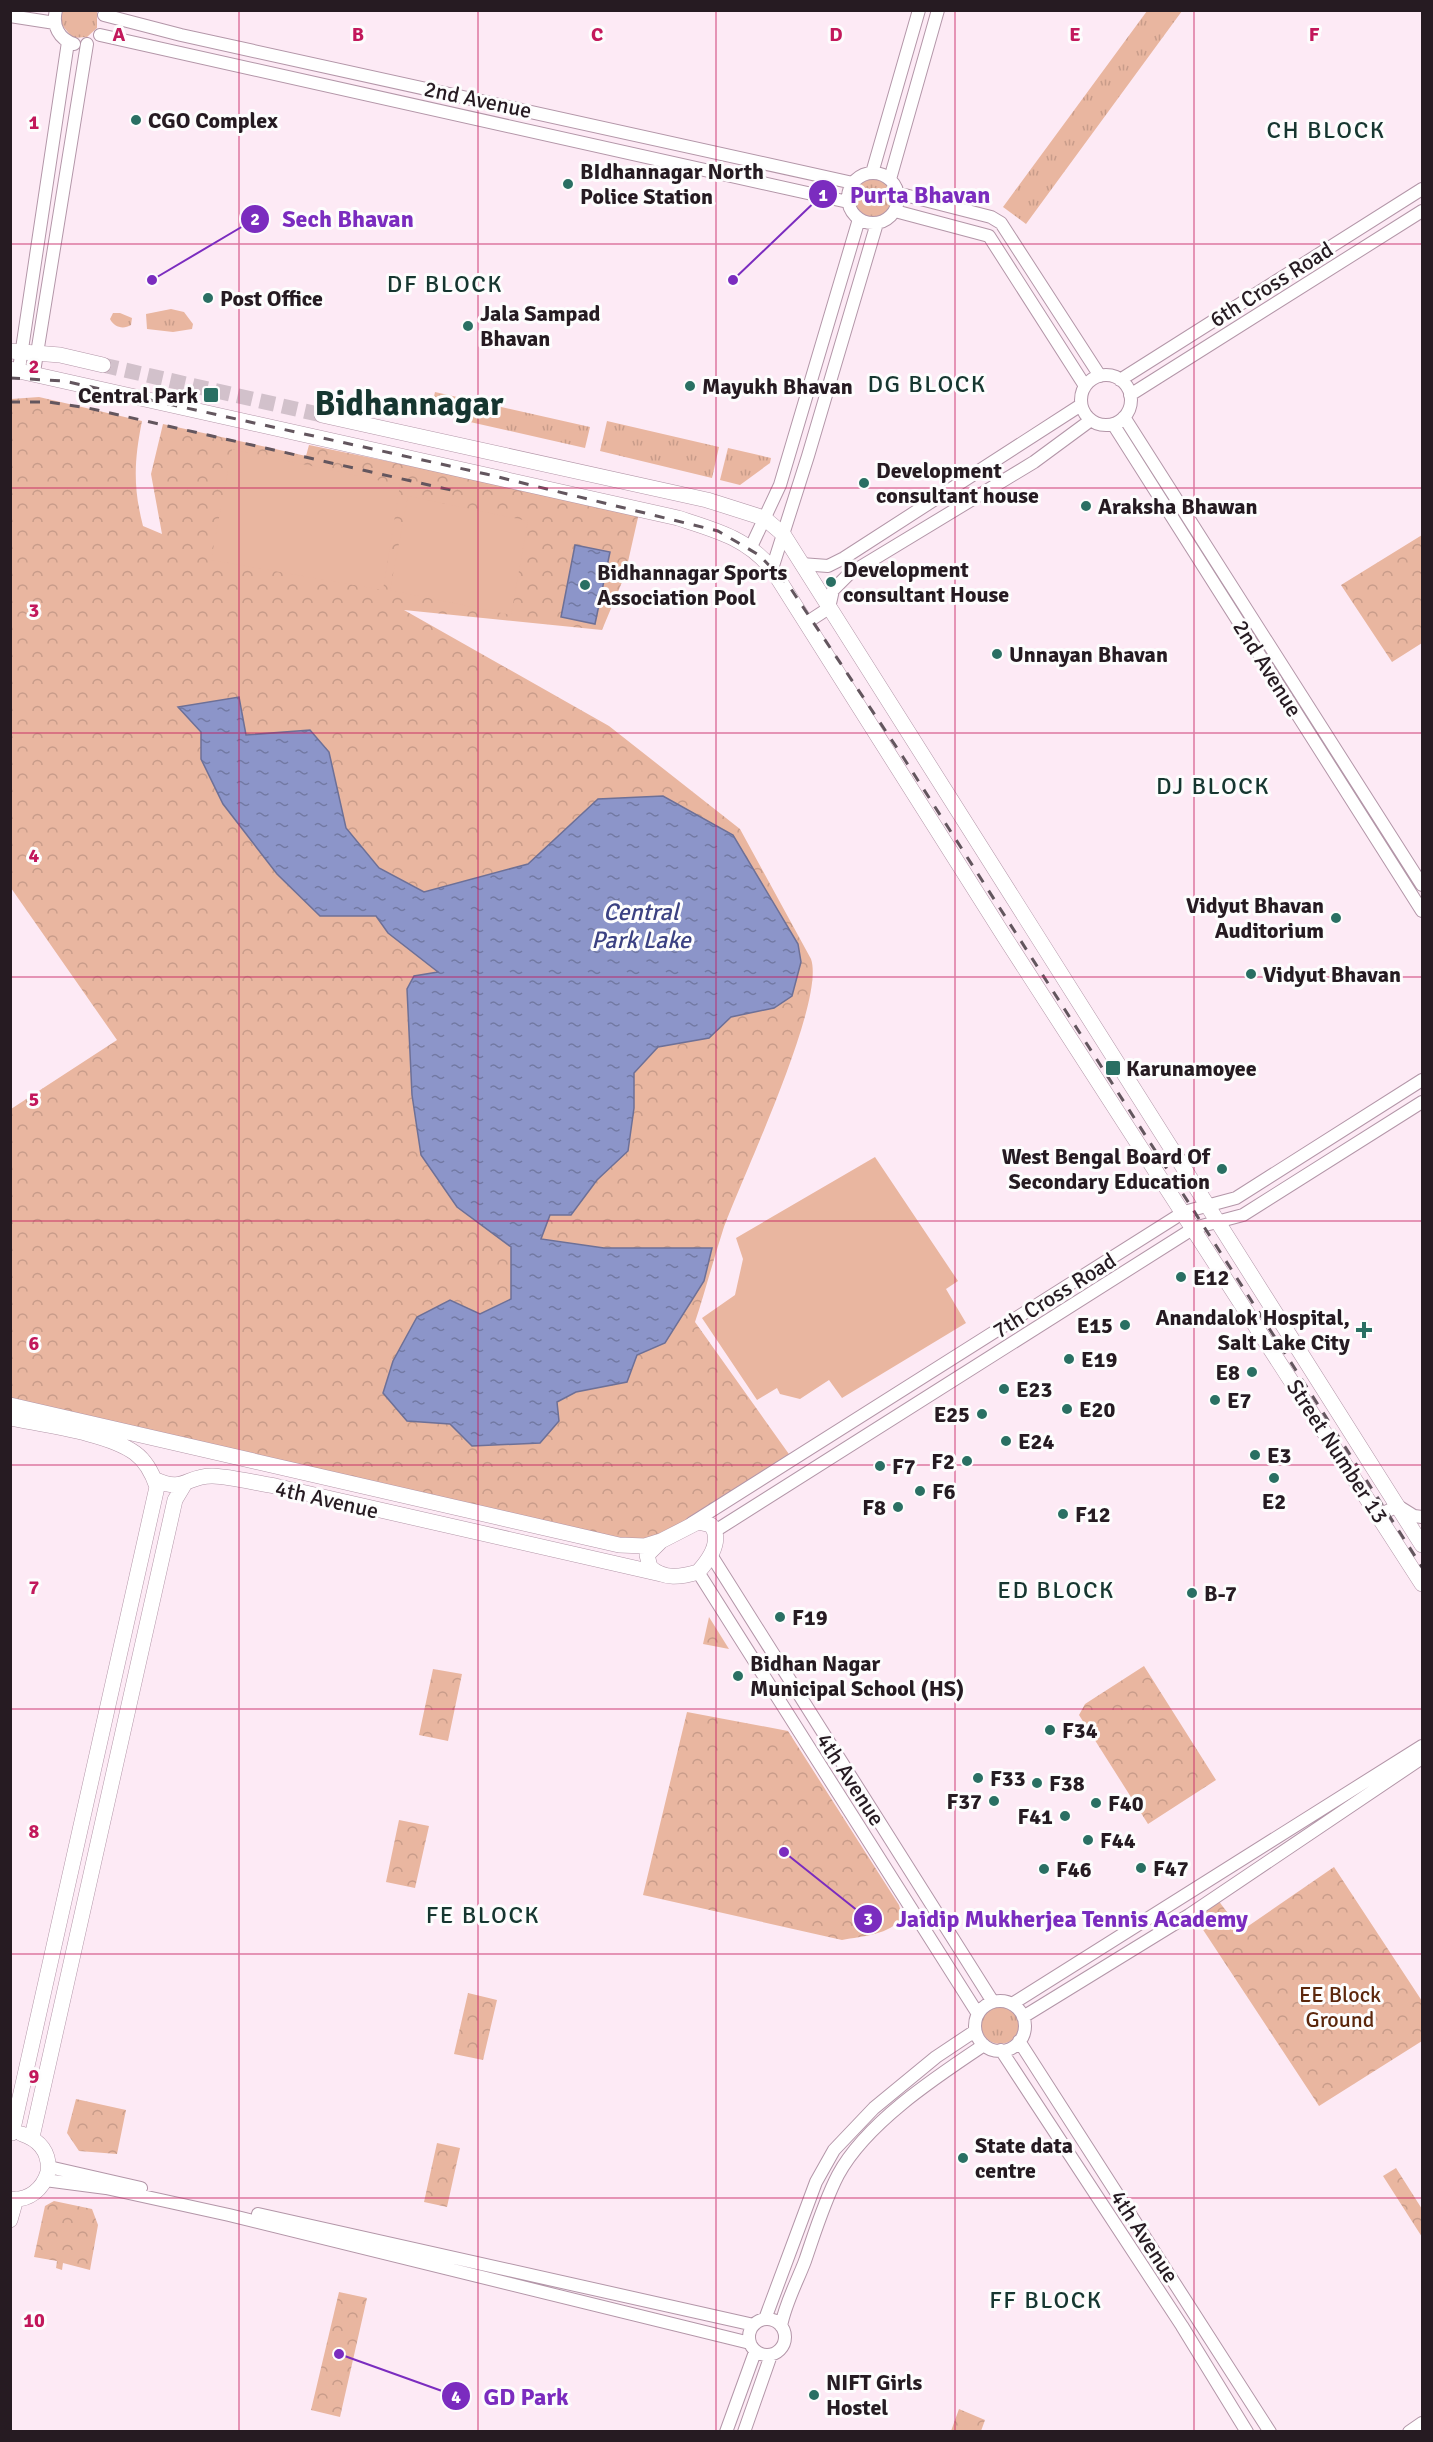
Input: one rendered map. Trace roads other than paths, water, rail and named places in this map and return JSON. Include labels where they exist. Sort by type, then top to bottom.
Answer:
[{"type":"main road","points":[[16,351],[38,352],[103,365]]},
{"type":"main road","points":[[21,370],[303,436],[678,518],[736,538],[751,547]]},
{"type":"main road","points":[[322,415],[707,500],[764,518]]},
{"type":"main road","points":[[539,488],[543,465]]},
{"type":"main road","name":"Street Number 13","points":[[764,518],[783,534],[1422,1545]]},
{"type":"main road","name":"Street Number 13","points":[[751,547],[772,569],[1004,936],[1194,1227],[1422,1584]]},
{"type":"main road","name":"4th Avenue","points":[[10,1405],[165,1443],[619,1545],[645,1546],[661,1541]]},
{"type":"main road","name":"4th Avenue","points":[[10,1418],[114,1442],[135,1453],[151,1473],[171,1485],[204,1476],[216,1476],[275,1486],[661,1575]]},
{"type":"main road","points":[[10,2220],[13,2199],[37,2192],[47,2174],[44,2149],[32,2137],[11,2133],[157,1496],[147,1458],[150,1451],[165,1443]]},
{"type":"main road","points":[[32,2137],[176,1500],[196,1474],[197,1461],[189,1448]]},
{"type":"main road","points":[[708,1523],[715,1531],[715,1546],[698,1572],[687,1576],[661,1575],[650,1567],[647,1555],[661,1541],[692,1524],[708,1523]]},
{"type":"street","points":[[872,173],[919,10]]},
{"type":"street","points":[[890,179],[872,173],[861,176],[853,183],[848,202],[852,212],[859,219],[877,223],[887,219],[895,211],[897,193],[890,179],[938,10]]},
{"type":"street","points":[[10,16],[55,17],[59,35],[68,42],[87,44],[100,35],[104,13]]},
{"type":"street","name":"2nd Avenue","points":[[104,13],[181,35],[853,183]]},
{"type":"street","name":"2nd Avenue","points":[[100,35],[848,202]]},
{"type":"street","points":[[177,53],[181,35]]},
{"type":"street","points":[[21,370],[16,351],[68,42]]},
{"type":"street","points":[[21,370],[38,352],[87,44]]},
{"type":"street","points":[[426,108],[431,89]]},
{"type":"street","points":[[498,124],[502,105]]},
{"type":"street","name":"6th Cross Road","points":[[1120,380],[1422,189]]},
{"type":"street","points":[[897,193],[1000,221],[1100,376]]},
{"type":"street","points":[[895,211],[989,236],[1085,386]]},
{"type":"street","name":"6th Cross Road","points":[[1130,395],[1422,211]]},
{"type":"street","points":[[751,547],[780,485],[859,219]]},
{"type":"street","points":[[772,569],[877,223]]},
{"type":"street","points":[[1366,225],[1376,240]]},
{"type":"street","points":[[1284,275],[1294,290]]},
{"type":"street","points":[[801,564],[828,566],[844,558],[1081,405],[1085,386],[1100,376],[1120,380],[1130,395],[1130,409],[1119,421],[1103,426],[1091,420],[1081,405]]},
{"type":"street","points":[[806,623],[829,608],[833,590],[839,581],[958,506],[1034,462],[1091,420]]},
{"type":"street","name":"2nd Avenue","points":[[1119,421],[1422,885]]},
{"type":"street","name":"2nd Avenue","points":[[1119,421],[1422,911]]},
{"type":"street","points":[[948,490],[958,506]]},
{"type":"street","name":"7th Cross Road","points":[[692,1524],[1184,1212],[1236,1198],[1422,1080]]},
{"type":"street","name":"7th Cross Road","points":[[715,1531],[1194,1227],[1243,1215],[1422,1102]]},
{"type":"street","points":[[1379,1515],[1398,1506],[1414,1516],[1422,1517]]},
{"type":"street","name":"4th Avenue","points":[[711,1555],[993,2002]]},
{"type":"street","name":"4th Avenue","points":[[698,1572],[978,2014]]},
{"type":"street","points":[[1023,2017],[1150,1939],[1353,1798],[1422,1746]]},
{"type":"street","points":[[1012,2004],[1023,2017],[1024,2034],[1013,2047],[1001,2050],[984,2045],[975,2031],[978,2014],[993,2002],[1012,2004],[1139,1922],[1422,1758]]},
{"type":"street","points":[[834,1788],[852,1778]]},
{"type":"street","points":[[886,1871],[903,1861]]},
{"type":"street","points":[[1139,1922],[1150,1939]]},
{"type":"street","points":[[726,2432],[753,2347],[750,2332],[759,2322],[816,2182],[834,2150],[874,2108],[936,2057],[975,2031]]},
{"type":"street","name":"4th Avenue","points":[[1019,2041],[1270,2432]]},
{"type":"street","points":[[781,2325],[827,2200],[848,2160],[885,2120],[946,2070],[984,2045]]},
{"type":"street","name":"4th Avenue","points":[[1001,2050],[1182,2326],[1247,2432]]},
{"type":"street","points":[[47,2174],[664,2305],[759,2322],[776,2321],[781,2325],[786,2341],[779,2352],[771,2355],[753,2347],[660,2321],[350,2239]]},
{"type":"street","points":[[549,2293],[551,2280]]},
{"type":"street","points":[[660,2321],[664,2305]]},
{"type":"street","points":[[1182,2326],[1196,2317]]},
{"type":"street","points":[[744,2432],[771,2355]]},
{"type":"street","points":[[1409,2432],[1422,2423]]},
{"type":"water","name":"Bidhannagar Sports Association Pool","points":[[575,545],[610,552],[595,624],[561,617]]},
{"type":"water","name":"Central Park Lake","points":[[239,697],[246,735],[310,730],[329,752],[346,828],[379,868],[424,892],[528,864],[598,799],[663,796],[733,835],[798,944],[801,962],[792,996],[774,1008],[731,1017],[709,1038],[658,1047],[634,1073],[634,1108],[628,1151],[597,1180],[571,1215],[550,1215],[541,1239],[604,1248],[712,1248],[704,1281],[665,1343],[637,1355],[627,1382],[576,1392],[557,1402],[559,1421],[540,1443],[472,1446],[450,1424],[407,1421],[383,1393],[393,1361],[417,1317],[450,1300],[480,1314],[511,1299],[511,1247],[457,1207],[421,1155],[412,1095],[407,989],[414,976],[438,972],[388,933],[376,916],[320,916],[277,874],[223,804],[201,759],[201,732],[178,707]]},
{"type":"tunnel","points":[[103,365],[322,415]]},
{"type":"railway","points":[[10,378],[64,381],[486,474],[718,531],[759,555],[789,586],[903,757],[1422,1567]]},
{"type":"railway","points":[[10,402],[49,402],[88,408],[451,490]]},
{"type":"place","name":"CGO Complex","points":[[136,120]]},
{"type":"place","name":"BIdhannagar North Police Station","points":[[568,184]]},
{"type":"place","name":"Sech Bhavan","points":[[152,280]]},
{"type":"place","name":"Purta Bhavan","points":[[733,280]]},
{"type":"place","name":"Post Office","points":[[208,298]]},
{"type":"place","name":"Jala Sampad Bhavan","points":[[468,326]]},
{"type":"place","name":"Mayukh Bhavan","points":[[690,386]]},
{"type":"place","name":"Central Park","points":[[211,395]]},
{"type":"place","name":"Development consultant house","points":[[864,483]]},
{"type":"place","name":"Araksha Bhawan","points":[[1086,506]]},
{"type":"place","name":"Development consultant House","points":[[831,582]]},
{"type":"place","name":"Bidhannagar Sports Association Pool","points":[[585,585]]},
{"type":"place","name":"Unnayan Bhavan","points":[[997,654]]},
{"type":"place","name":"Vidyut Bhavan Auditorium","points":[[1336,918]]},
{"type":"place","name":"Vidyut Bhavan","points":[[1251,974]]},
{"type":"place","name":"Karunamoyee","points":[[1113,1068]]},
{"type":"place","name":"West Bengal Board Of Secondary Education","points":[[1222,1169]]},
{"type":"place","name":"E12","points":[[1181,1277]]},
{"type":"place","name":"E15","points":[[1125,1325]]},
{"type":"place","name":"Anandalok Hospital, Salt Lake City","points":[[1364,1330]]},
{"type":"place","name":"E19","points":[[1069,1359]]},
{"type":"place","name":"E8","points":[[1252,1372]]},
{"type":"place","name":"E23","points":[[1004,1389]]},
{"type":"place","name":"E7","points":[[1215,1400]]},
{"type":"place","name":"E20","points":[[1067,1409]]},
{"type":"place","name":"E25","points":[[982,1414]]},
{"type":"place","name":"E24","points":[[1006,1441]]},
{"type":"place","name":"E3","points":[[1255,1455]]},
{"type":"place","name":"F2","points":[[967,1461]]},
{"type":"place","name":"F7","points":[[880,1466]]},
{"type":"place","name":"E2","points":[[1274,1478]]},
{"type":"place","name":"F6","points":[[920,1491]]},
{"type":"place","name":"F8","points":[[898,1507]]},
{"type":"place","name":"F12","points":[[1063,1514]]},
{"type":"place","name":"B-7","points":[[1192,1593]]},
{"type":"place","name":"F19","points":[[780,1617]]},
{"type":"place","name":"Bidhan Nagar Municipal School (HS)","points":[[738,1676]]},
{"type":"place","name":"F34","points":[[1050,1730]]},
{"type":"place","name":"F33","points":[[978,1778]]},
{"type":"place","name":"F38","points":[[1037,1783]]},
{"type":"place","name":"F37","points":[[994,1801]]},
{"type":"place","name":"F40","points":[[1096,1803]]},
{"type":"place","name":"F41","points":[[1065,1816]]},
{"type":"place","name":"F44","points":[[1088,1840]]},
{"type":"place","name":"Jaidip Mukherjea Tennis Academy","points":[[784,1852]]},
{"type":"place","name":"F47","points":[[1141,1868]]},
{"type":"place","name":"F46","points":[[1044,1869]]},
{"type":"place","name":"State data centre","points":[[963,2158]]},
{"type":"place","name":"GD Park","points":[[339,2354]]},
{"type":"place","name":"NIFT Girls Hostel","points":[[814,2395]]},
{"type":"district","name":"CH BLOCK","points":[[1326,130]]},
{"type":"district","name":"DF BLOCK","points":[[445,284]]},
{"type":"district","name":"DG BLOCK","points":[[927,384]]},
{"type":"district","name":"Bidhannagar","points":[[409,403]]},
{"type":"district","name":"DJ BLOCK","points":[[1213,786]]},
{"type":"district","name":"ED BLOCK","points":[[1056,1590]]},
{"type":"district","name":"FE BLOCK","points":[[483,1915]]},
{"type":"district","name":"FF BLOCK","points":[[1046,2300]]},
{"type":"park label","name":"EE Block Ground","points":[[1340,2006]]}]
